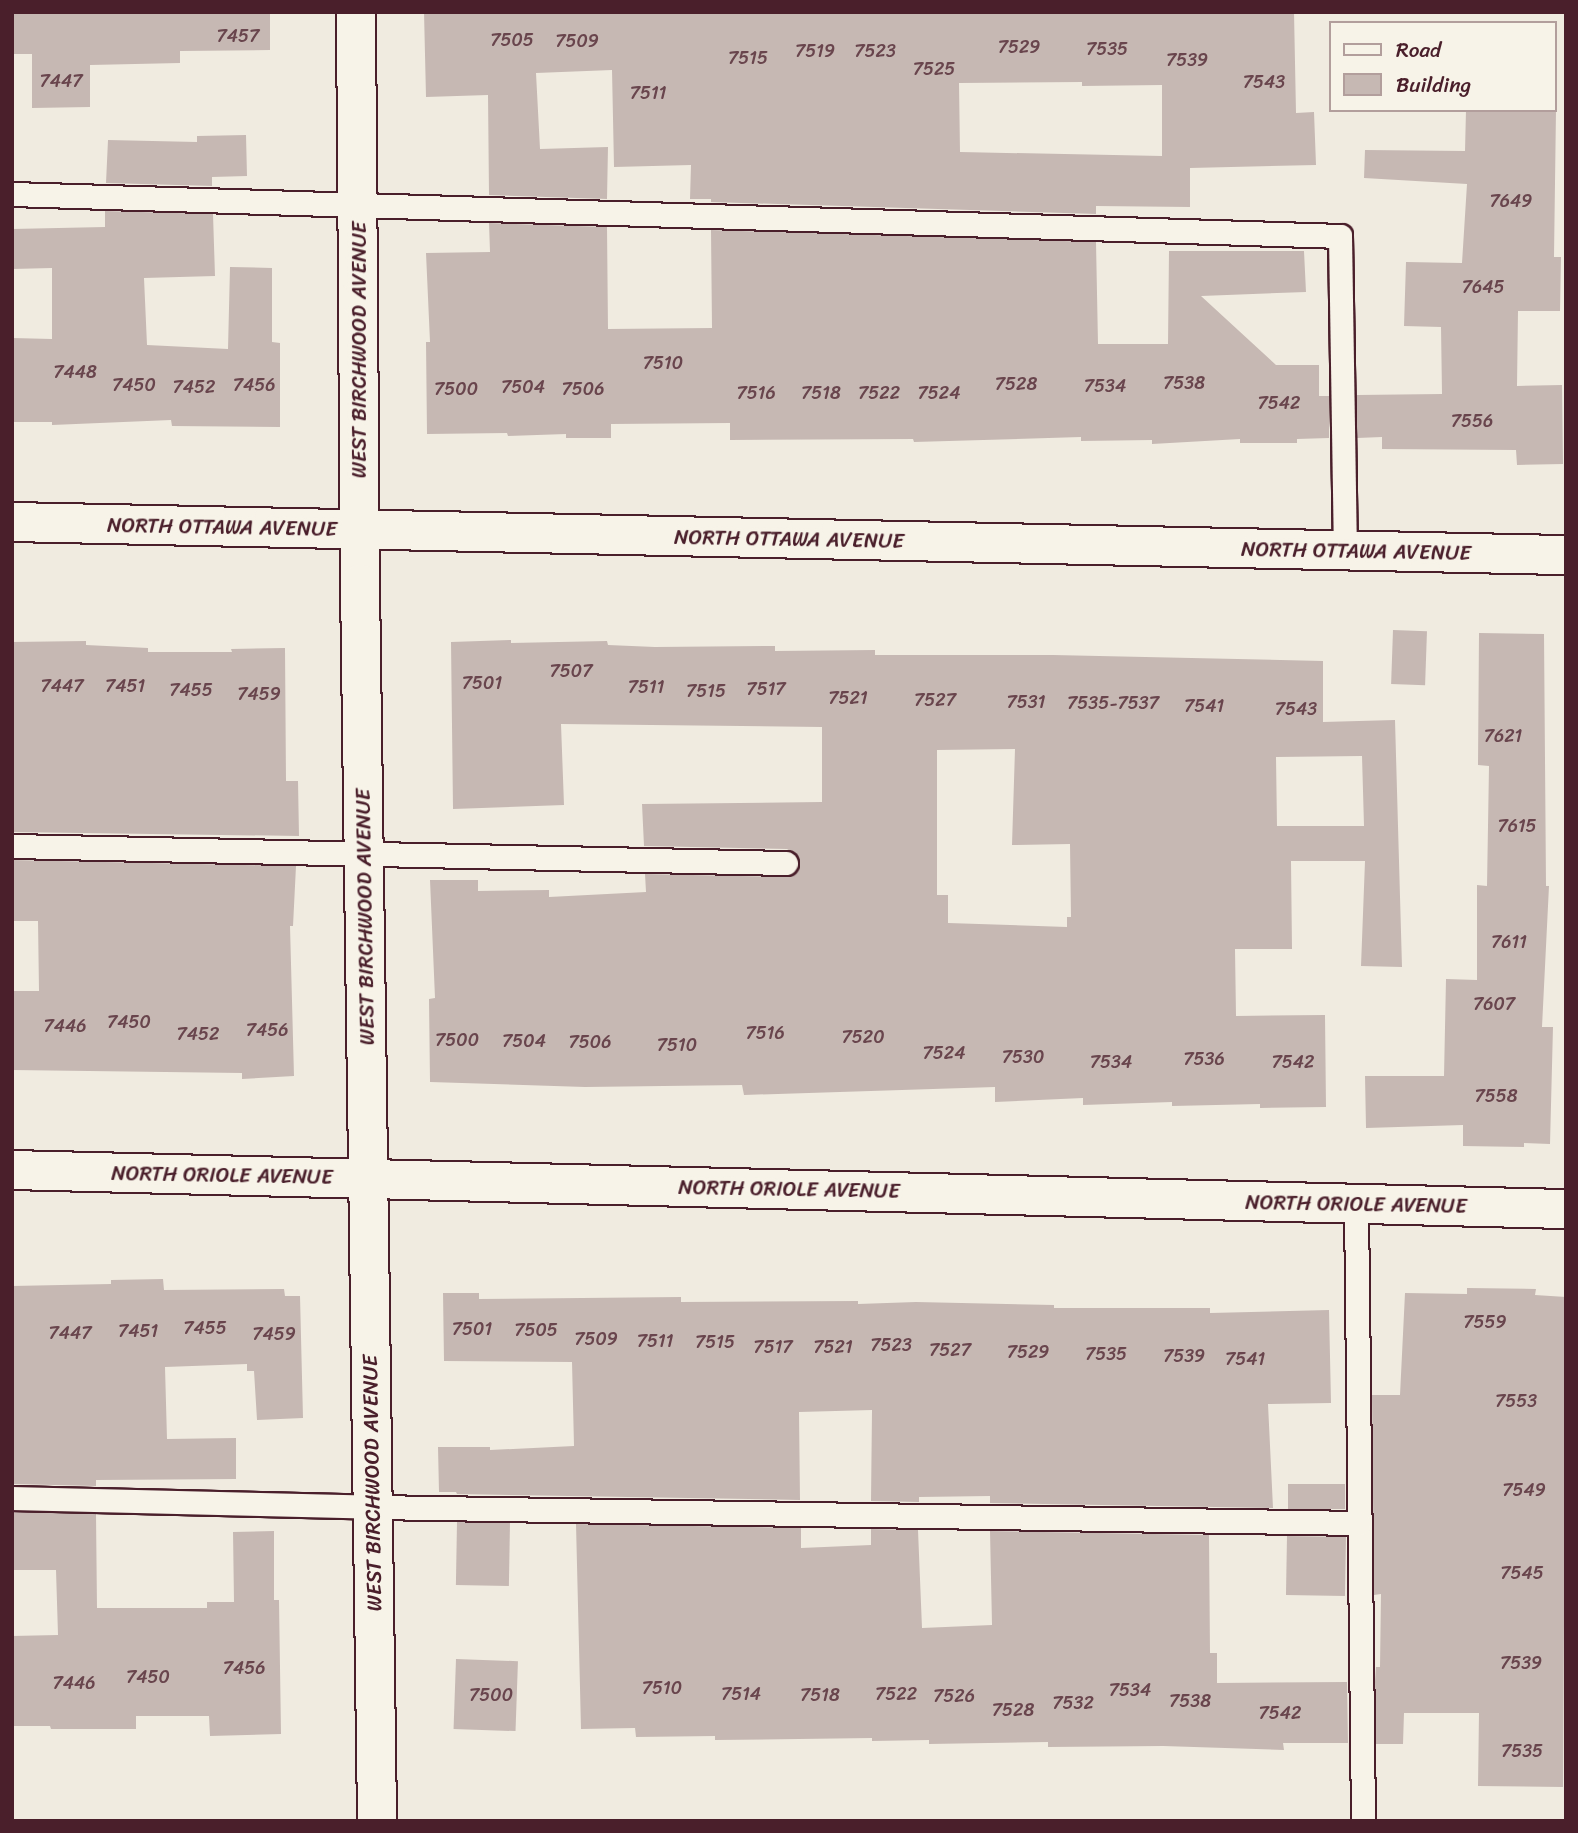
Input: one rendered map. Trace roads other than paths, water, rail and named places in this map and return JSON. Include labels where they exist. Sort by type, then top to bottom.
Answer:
[{"type":"street","name":"WEST BIRCHWOOD AVENUE","points":[[356,12],[377,1821]]},
{"type":"street","name":"NORTH OTTAWA AVENUE","points":[[12,522],[1566,555]]},
{"type":"street","name":"NORTH ORIOLE AVENUE","points":[[12,1170],[1566,1209]]},
{"type":"lane","points":[[12,194],[1339,236],[1346,551]]},
{"type":"lane","points":[[12,846],[786,863]]},
{"type":"lane","points":[[1356,1204],[1363,1821]]},
{"type":"lane","points":[[12,1498],[1359,1524]]}]
